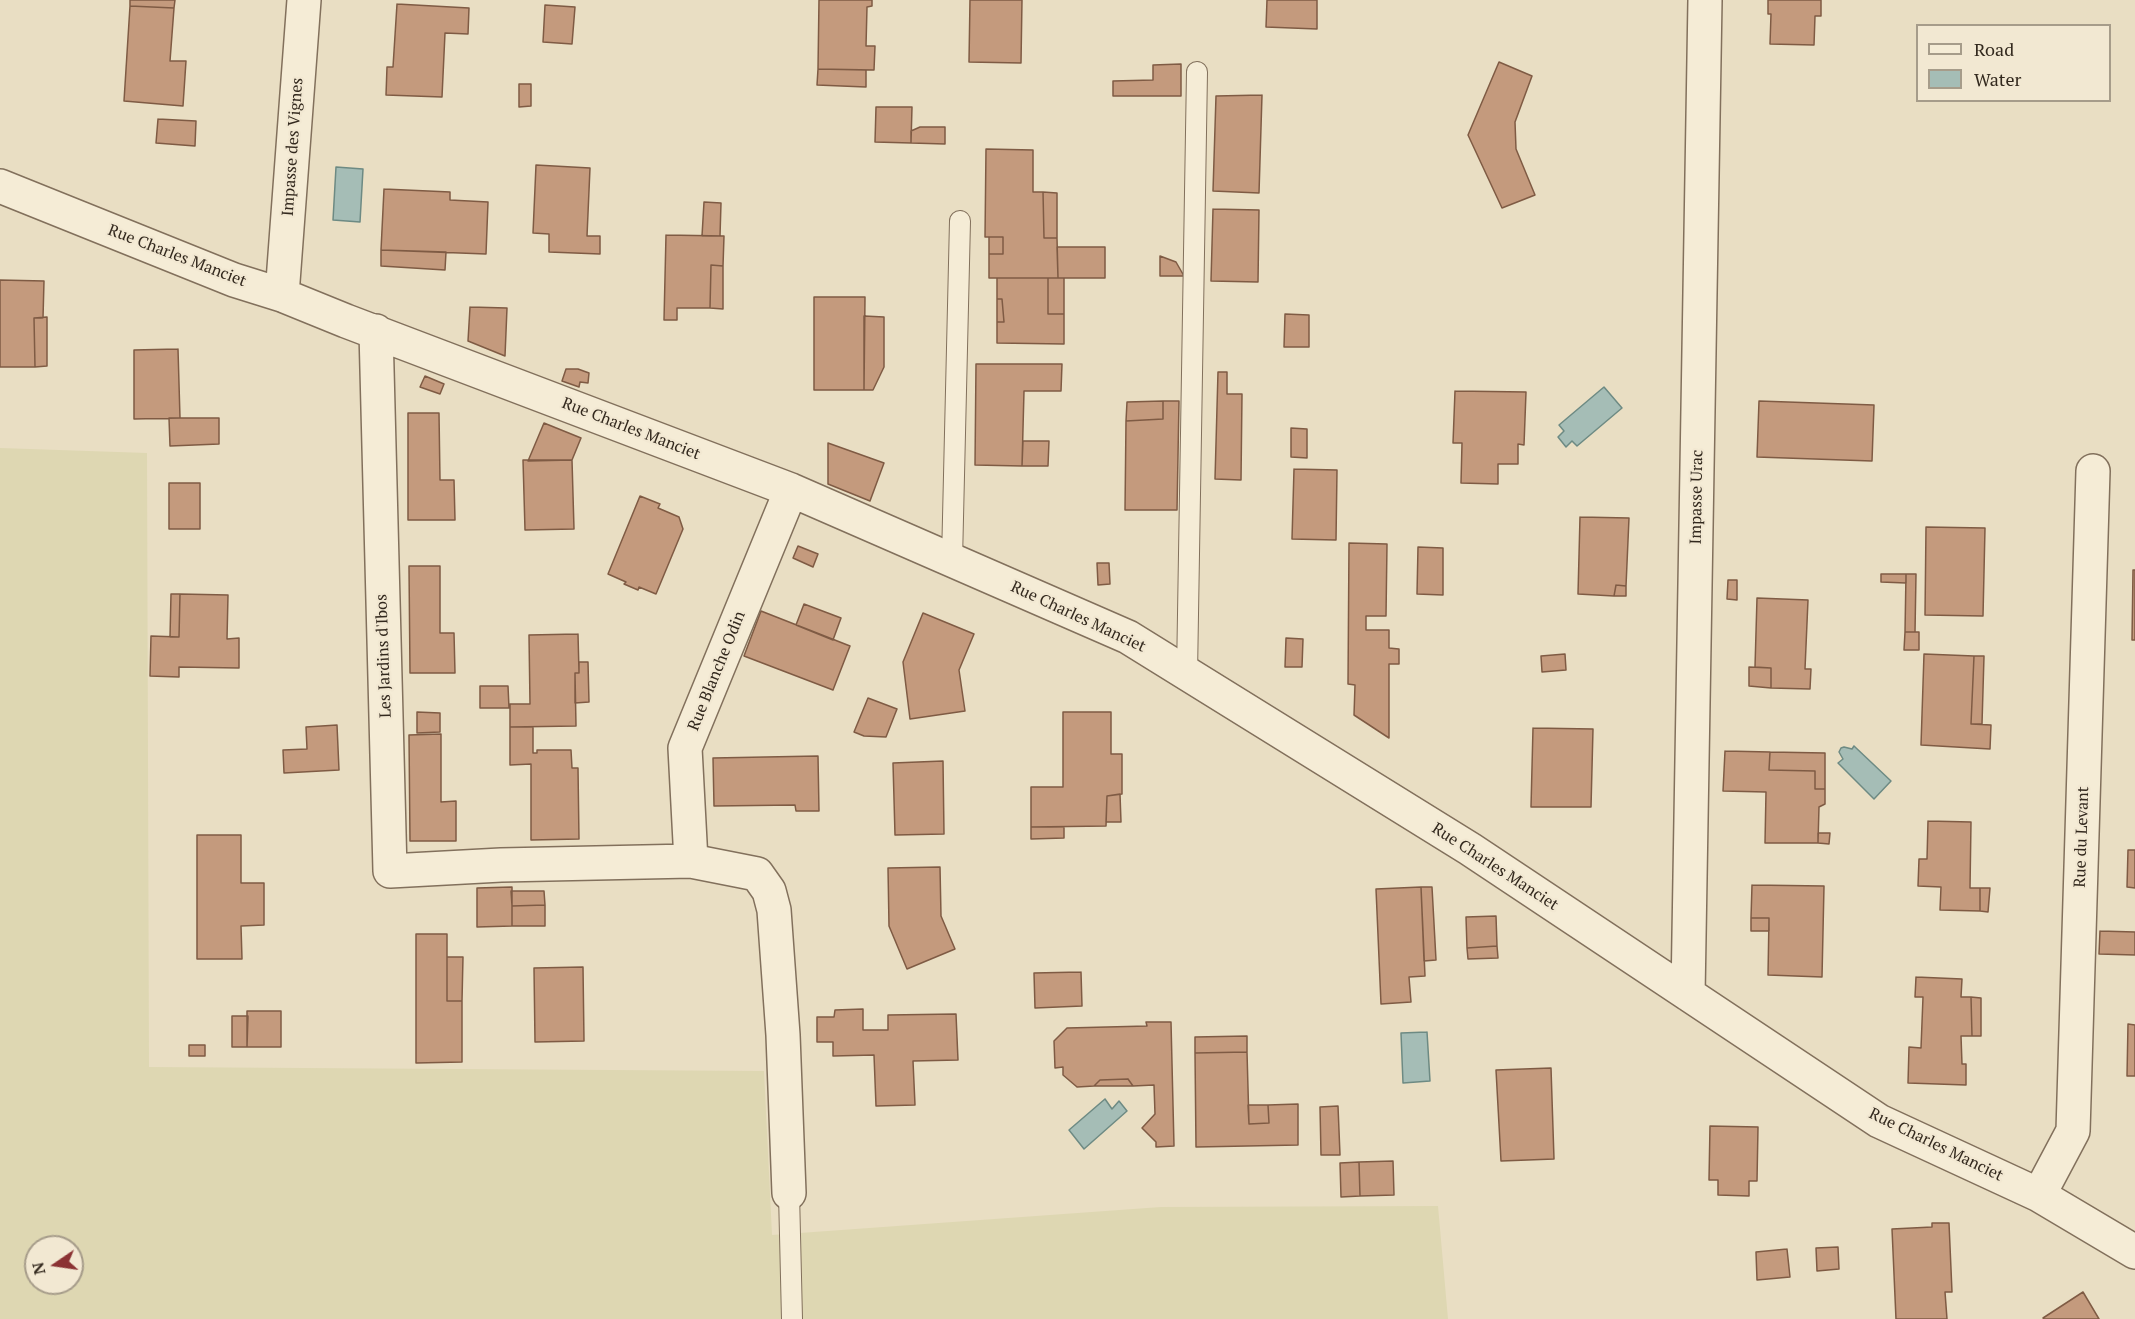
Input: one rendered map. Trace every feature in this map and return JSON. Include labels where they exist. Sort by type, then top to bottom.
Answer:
[{"type":"street","name":"Impasse des Vignes","points":[[282,295],[304,0]]},
{"type":"street","name":"Impasse Urac","points":[[1688,994],[1705,0]]},
{"type":"street","name":"Rue Charles Manciet","points":[[0,186],[234,280],[282,295],[791,490],[1128,638],[1470,849],[1879,1120],[2039,1195],[2135,1252]]},
{"type":"street","name":"Les Jardins d'Ibos","points":[[375,331],[390,871],[501,865],[691,861]]},
{"type":"street","name":"Rue du Levant","points":[[2039,1195],[2073,1131],[2093,471]]},
{"type":"street","name":"Rue Blanche Odin","points":[[691,861],[685,748],[791,490]]},
{"type":"street","points":[[691,861],[757,874],[769,891],[775,922],[783,1035],[789,1193]]},
{"type":"lane","points":[[1187,674],[1197,72]]},
{"type":"lane","points":[[952,560],[960,221]]},
{"type":"lane","points":[[789,1193],[792,1319]]},
{"type":"shaded area","points":[[0,448],[147,453],[149,1067],[764,1071],[772,1235],[1161,1207],[1438,1206],[1448,1319],[0,1319]]},
{"type":"water","points":[[336,167],[363,169],[360,222],[333,220]]},
{"type":"water","points":[[1604,387],[1622,408],[1577,446],[1572,441],[1566,447],[1558,437],[1564,431],[1559,425]]},
{"type":"water","points":[[1854,746],[1891,781],[1874,799],[1838,763],[1843,759],[1839,752],[1841,748],[1852,749]]},
{"type":"water","points":[[1427,1032],[1430,1081],[1403,1083],[1401,1033]]},
{"type":"water","points":[[1105,1099],[1112,1109],[1119,1101],[1127,1111],[1084,1149],[1069,1130]]},
{"type":"building","points":[[130,0],[175,0],[174,8],[130,6]]},
{"type":"building","points":[[819,0],[872,0],[872,6],[867,7],[866,46],[875,46],[874,70],[818,69]]},
{"type":"building","points":[[970,0],[1022,0],[1021,63],[969,62]]},
{"type":"building","points":[[1267,0],[1317,0],[1317,29],[1266,27]]},
{"type":"building","points":[[1768,0],[1821,0],[1821,16],[1815,16],[1814,45],[1770,44],[1771,14],[1768,14]]},
{"type":"building","points":[[397,4],[469,8],[468,34],[445,33],[442,97],[386,95],[387,67],[393,67]]},
{"type":"building","points":[[545,5],[575,7],[572,44],[543,42]]},
{"type":"building","points":[[130,6],[174,8],[170,61],[186,61],[183,106],[124,101]]},
{"type":"building","points":[[1499,62],[1532,76],[1515,122],[1516,149],[1535,195],[1502,208],[1468,135]]},
{"type":"building","points":[[1181,64],[1181,96],[1113,96],[1113,81],[1153,80],[1153,65]]},
{"type":"building","points":[[818,69],[866,70],[866,87],[817,85]]},
{"type":"building","points":[[519,84],[531,84],[531,106],[519,107]]},
{"type":"building","points":[[1262,95],[1259,193],[1213,191],[1216,96]]},
{"type":"building","points":[[876,107],[912,107],[911,143],[875,142]]},
{"type":"building","points":[[158,119],[196,121],[195,146],[156,143]]},
{"type":"building","points":[[920,127],[945,127],[945,144],[911,143],[911,131]]},
{"type":"building","points":[[986,149],[1033,150],[1033,192],[1043,192],[1044,238],[1057,238],[1058,278],[989,278],[989,254],[1003,254],[1003,237],[985,237]]},
{"type":"building","points":[[536,165],[590,168],[587,236],[600,236],[600,254],[549,252],[549,234],[533,233]]},
{"type":"building","points":[[384,189],[450,192],[450,200],[488,202],[486,254],[381,250]]},
{"type":"building","points":[[1043,192],[1057,193],[1057,238],[1044,238]]},
{"type":"building","points":[[704,202],[721,203],[720,236],[702,236]]},
{"type":"building","points":[[1213,209],[1259,210],[1258,282],[1211,281]]},
{"type":"building","points":[[666,235],[724,236],[723,266],[711,265],[710,308],[677,308],[677,320],[664,320]]},
{"type":"building","points":[[989,237],[1003,237],[1003,254],[989,254]]},
{"type":"building","points":[[1057,247],[1105,247],[1105,278],[1058,278]]},
{"type":"building","points":[[381,250],[446,252],[445,270],[381,266]]},
{"type":"building","points":[[1160,256],[1176,262],[1184,276],[1160,276]]},
{"type":"building","points":[[711,265],[723,266],[723,309],[710,308]]},
{"type":"building","points":[[997,278],[1048,278],[1048,314],[1064,314],[1064,344],[997,343],[997,322],[1004,322],[1002,299],[997,299]]},
{"type":"building","points":[[1048,278],[1064,278],[1064,314],[1048,314]]},
{"type":"building","points":[[0,280],[44,281],[43,318],[34,318],[35,367],[0,367]]},
{"type":"building","points":[[814,297],[865,297],[864,390],[814,390]]},
{"type":"building","points":[[997,299],[1002,299],[1004,322],[997,322]]},
{"type":"building","points":[[470,307],[507,308],[505,356],[468,341]]},
{"type":"building","points":[[1285,314],[1309,315],[1309,347],[1284,347]]},
{"type":"building","points":[[864,316],[884,317],[884,367],[873,390],[864,390]]},
{"type":"building","points":[[47,317],[47,366],[35,367],[34,318]]},
{"type":"building","points":[[178,349],[180,418],[134,419],[134,350]]},
{"type":"building","points":[[976,364],[1062,364],[1061,391],[1024,391],[1022,466],[975,465]]},
{"type":"building","points":[[566,369],[578,369],[589,373],[588,383],[580,382],[579,387],[562,381]]},
{"type":"building","points":[[1218,372],[1227,372],[1227,394],[1242,394],[1241,480],[1215,479]]},
{"type":"building","points":[[425,376],[444,384],[440,394],[420,387]]},
{"type":"building","points":[[1455,391],[1526,392],[1524,445],[1518,444],[1518,464],[1498,464],[1498,484],[1461,483],[1462,443],[1453,443]]},
{"type":"building","points":[[1163,401],[1163,419],[1126,421],[1127,402]]},
{"type":"building","points":[[1163,401],[1179,401],[1177,510],[1125,510],[1126,421],[1163,419]]},
{"type":"building","points":[[1759,401],[1874,405],[1872,461],[1757,457]]},
{"type":"building","points":[[408,413],[439,413],[440,480],[454,480],[455,520],[408,520]]},
{"type":"building","points":[[169,418],[219,418],[219,444],[170,446]]},
{"type":"building","points":[[544,423],[581,438],[572,460],[528,461]]},
{"type":"building","points":[[1291,428],[1307,429],[1307,458],[1291,457]]},
{"type":"building","points":[[1023,441],[1049,441],[1048,466],[1022,466]]},
{"type":"building","points":[[828,443],[884,463],[870,501],[828,484]]},
{"type":"building","points":[[523,460],[572,460],[574,529],[525,530]]},
{"type":"building","points":[[1294,469],[1337,470],[1336,540],[1292,539]]},
{"type":"building","points":[[169,483],[200,483],[200,529],[169,529]]},
{"type":"building","points":[[640,496],[660,504],[658,508],[679,517],[683,529],[656,594],[639,587],[638,590],[608,574]]},
{"type":"building","points":[[1580,517],[1629,518],[1626,586],[1616,585],[1614,596],[1578,594]]},
{"type":"building","points":[[1926,527],[1985,528],[1983,616],[1925,615]]},
{"type":"building","points":[[1349,543],[1387,544],[1386,616],[1366,616],[1366,630],[1389,630],[1389,648],[1399,649],[1399,664],[1389,664],[1389,738],[1354,715],[1355,685],[1348,684]]},
{"type":"building","points":[[798,546],[818,554],[813,567],[793,558]]},
{"type":"building","points":[[1418,547],[1443,548],[1443,595],[1417,594]]},
{"type":"building","points":[[1097,563],[1109,563],[1110,584],[1098,585]]},
{"type":"building","points":[[409,566],[440,566],[440,633],[454,633],[455,673],[410,673]]},
{"type":"building","points":[[2133,570],[2135,570],[2135,640],[2132,640]]},
{"type":"building","points":[[1881,574],[1906,574],[1906,583],[1881,582]]},
{"type":"building","points":[[1906,574],[1916,574],[1915,632],[1905,632]]},
{"type":"building","points":[[1728,580],[1737,580],[1737,600],[1727,599]]},
{"type":"building","points":[[1616,585],[1626,586],[1626,596],[1614,596]]},
{"type":"building","points":[[171,594],[180,594],[179,637],[170,637]]},
{"type":"building","points":[[180,594],[228,595],[227,639],[239,638],[239,668],[179,667],[179,677],[150,676],[151,636],[179,637]]},
{"type":"building","points":[[1757,598],[1808,600],[1805,669],[1811,669],[1810,689],[1771,688],[1771,668],[1755,667]]},
{"type":"building","points":[[804,604],[841,618],[833,640],[796,625]]},
{"type":"building","points":[[761,611],[850,646],[833,690],[744,656]]},
{"type":"building","points":[[923,613],[974,634],[959,670],[965,711],[910,719],[903,662]]},
{"type":"building","points":[[1905,632],[1919,632],[1919,650],[1904,650]]},
{"type":"building","points":[[578,634],[579,673],[575,673],[576,726],[510,727],[510,704],[530,704],[529,635]]},
{"type":"building","points":[[1286,638],[1303,639],[1302,667],[1285,667]]},
{"type":"building","points":[[1565,654],[1566,670],[1542,672],[1541,656]]},
{"type":"building","points":[[1924,654],[1974,656],[1971,724],[1991,725],[1990,749],[1921,745]]},
{"type":"building","points":[[1974,656],[1984,656],[1982,724],[1971,724]]},
{"type":"building","points":[[579,662],[588,662],[589,702],[575,703],[575,673],[579,673]]},
{"type":"building","points":[[1749,667],[1771,668],[1771,688],[1749,686]]},
{"type":"building","points":[[480,686],[508,686],[509,708],[480,708]]},
{"type":"building","points":[[868,698],[897,709],[886,737],[864,736],[854,732]]},
{"type":"building","points":[[417,712],[440,713],[440,732],[417,733]]},
{"type":"building","points":[[1063,712],[1111,712],[1111,754],[1122,754],[1122,794],[1107,796],[1106,826],[1031,827],[1031,787],[1063,787]]},
{"type":"building","points":[[337,725],[339,770],[284,773],[283,750],[307,749],[306,727]]},
{"type":"building","points":[[510,727],[533,727],[533,753],[537,753],[537,750],[571,750],[572,768],[578,768],[579,839],[531,840],[531,764],[510,765]]},
{"type":"building","points":[[1533,728],[1593,729],[1591,807],[1531,807]]},
{"type":"building","points":[[441,734],[441,802],[456,801],[456,841],[410,841],[409,735]]},
{"type":"building","points":[[1725,751],[1770,752],[1769,770],[1815,771],[1815,789],[1825,789],[1825,804],[1819,807],[1818,843],[1765,843],[1766,792],[1723,791]]},
{"type":"building","points":[[1770,752],[1825,753],[1825,789],[1815,789],[1815,771],[1769,770]]},
{"type":"building","points":[[818,756],[819,811],[796,811],[795,805],[714,806],[713,758]]},
{"type":"building","points":[[943,761],[944,834],[895,835],[893,763]]},
{"type":"building","points":[[1120,794],[1121,822],[1106,822],[1107,796]]},
{"type":"building","points":[[1928,821],[1971,822],[1970,888],[1980,888],[1980,911],[1940,910],[1941,887],[1918,886],[1919,859],[1927,859]]},
{"type":"building","points":[[1031,827],[1064,827],[1064,838],[1031,839]]},
{"type":"building","points":[[1818,833],[1830,833],[1829,844],[1818,843]]},
{"type":"building","points":[[197,835],[241,835],[241,883],[264,883],[264,925],[241,926],[242,959],[197,959]]},
{"type":"building","points":[[2128,850],[2135,850],[2135,888],[2127,887]]},
{"type":"building","points":[[940,867],[941,916],[955,949],[907,969],[889,926],[888,868]]},
{"type":"building","points":[[1752,885],[1824,886],[1822,977],[1768,975],[1769,918],[1751,918]]},
{"type":"building","points":[[512,887],[512,926],[477,927],[477,888]]},
{"type":"building","points":[[1421,887],[1432,887],[1436,960],[1424,961]]},
{"type":"building","points":[[1421,887],[1425,976],[1409,977],[1411,1002],[1381,1004],[1376,889]]},
{"type":"building","points":[[1980,888],[1990,888],[1988,912],[1980,911]]},
{"type":"building","points":[[511,891],[544,891],[545,905],[512,906]]},
{"type":"building","points":[[545,905],[545,926],[512,926],[512,906]]},
{"type":"building","points":[[1496,916],[1497,946],[1467,948],[1466,917]]},
{"type":"building","points":[[1751,918],[1769,918],[1769,931],[1751,931]]},
{"type":"building","points":[[2100,931],[2135,932],[2135,955],[2099,954]]},
{"type":"building","points":[[416,934],[447,934],[447,1001],[462,1001],[462,1062],[416,1063]]},
{"type":"building","points":[[1497,946],[1498,958],[1468,959],[1467,948]]},
{"type":"building","points":[[447,957],[463,957],[462,1001],[447,1001]]},
{"type":"building","points":[[583,967],[584,1041],[535,1042],[534,968]]},
{"type":"building","points":[[1081,972],[1082,1006],[1035,1008],[1034,973]]},
{"type":"building","points":[[1916,977],[1962,979],[1961,997],[1971,997],[1972,1036],[1961,1036],[1962,1064],[1966,1064],[1966,1085],[1908,1083],[1909,1047],[1921,1048],[1923,997],[1915,997]]},
{"type":"building","points":[[1971,997],[1981,998],[1981,1036],[1972,1036]]},
{"type":"building","points":[[863,1009],[863,1030],[888,1030],[888,1015],[956,1014],[958,1060],[913,1061],[915,1105],[876,1106],[874,1055],[833,1056],[833,1042],[817,1042],[817,1017],[834,1017],[835,1010]]},
{"type":"building","points":[[247,1011],[281,1011],[281,1047],[247,1047]]},
{"type":"building","points":[[232,1016],[248,1016],[247,1047],[232,1047]]},
{"type":"building","points":[[1146,1022],[1171,1022],[1174,1146],[1156,1147],[1156,1142],[1142,1128],[1155,1114],[1154,1085],[1133,1086],[1128,1079],[1100,1080],[1094,1086],[1077,1087],[1063,1075],[1063,1067],[1055,1068],[1054,1041],[1067,1028],[1147,1026]]},
{"type":"building","points":[[2128,1024],[2135,1025],[2135,1076],[2127,1076]]},
{"type":"building","points":[[1247,1036],[1247,1052],[1195,1053],[1195,1037]]},
{"type":"building","points":[[189,1045],[205,1045],[205,1056],[189,1056]]},
{"type":"building","points":[[1247,1052],[1249,1124],[1269,1123],[1268,1105],[1298,1104],[1298,1145],[1196,1147],[1195,1053]]},
{"type":"building","points":[[1551,1068],[1554,1159],[1501,1161],[1496,1070]]},
{"type":"building","points":[[1128,1079],[1133,1086],[1094,1086],[1100,1080]]},
{"type":"building","points":[[1248,1105],[1268,1105],[1269,1123],[1249,1124]]},
{"type":"building","points":[[1338,1106],[1340,1155],[1321,1155],[1320,1107]]},
{"type":"building","points":[[1710,1126],[1758,1127],[1757,1181],[1749,1181],[1749,1196],[1718,1195],[1718,1180],[1709,1180]]},
{"type":"building","points":[[1393,1161],[1394,1195],[1360,1196],[1359,1162]]},
{"type":"building","points":[[1359,1162],[1360,1196],[1341,1197],[1340,1163]]},
{"type":"building","points":[[1932,1223],[1949,1223],[1952,1292],[1945,1292],[1947,1319],[1896,1319],[1892,1229],[1932,1227]]},
{"type":"building","points":[[1838,1247],[1839,1269],[1817,1271],[1816,1248]]},
{"type":"building","points":[[1787,1249],[1790,1277],[1757,1280],[1756,1252]]},
{"type":"building","points":[[2083,1292],[2099,1319],[2043,1318]]}]
